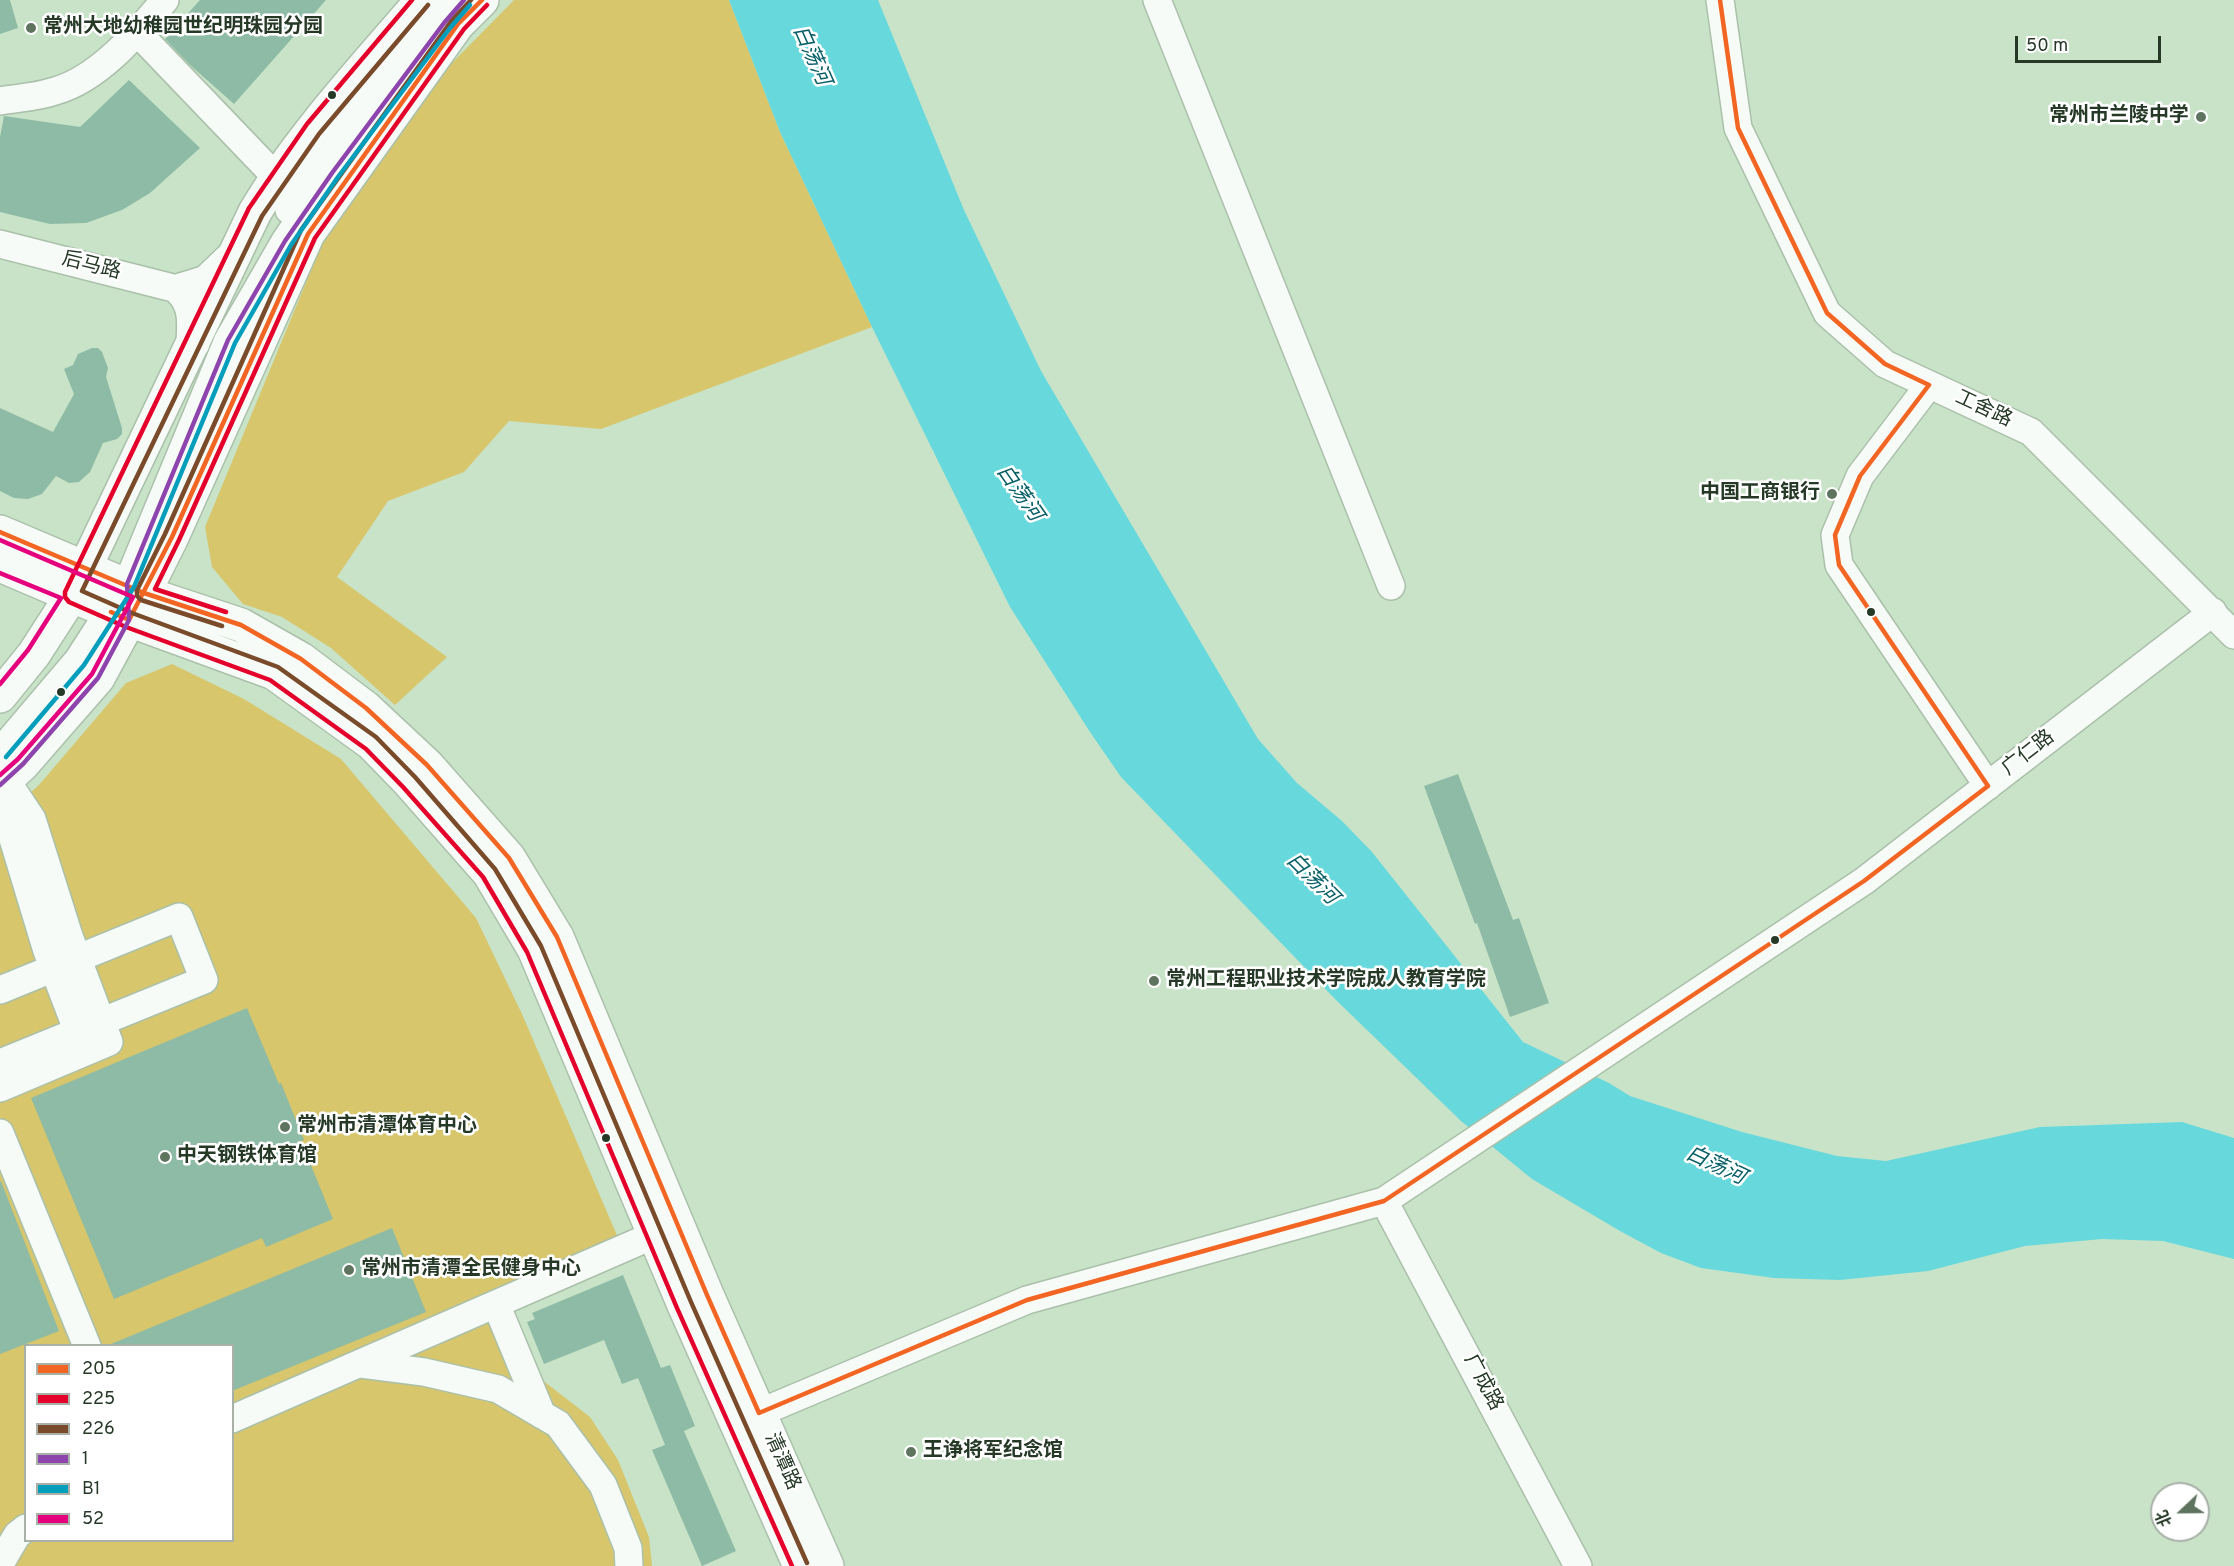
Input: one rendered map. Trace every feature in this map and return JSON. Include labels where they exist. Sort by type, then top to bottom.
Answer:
[{"type":"main road","points":[[2,772],[23,764],[98,678],[109,595],[202,348],[234,256],[255,212],[276,177],[350,84],[422,0]]},
{"type":"main road","points":[[0,696],[34,654],[109,595],[172,537],[308,234],[458,24],[482,0]]},
{"type":"main road","points":[[202,348],[190,300],[181,290],[207,282],[234,256]]},
{"type":"main road","points":[[0,532],[109,595]]},
{"type":"main road","points":[[0,565],[109,595]]},
{"type":"main road","name":"清潭路","points":[[109,595],[274,673],[371,743],[409,782],[489,873],[534,949],[654,1235],[748,1419],[827,1566]]},
{"type":"main road","name":"清潭路","points":[[109,595],[241,625],[301,659],[366,708],[427,765],[509,858],[557,937],[707,1295],[800,1566]]},
{"type":"street","points":[[0,101],[57,91],[96,71],[137,32],[165,0]]},
{"type":"street","points":[[202,348],[224,325],[291,207],[374,96],[451,0]]},
{"type":"street","points":[[0,734],[109,595],[228,340],[285,241],[339,164],[444,23],[464,0]]},
{"type":"street","points":[[1157,0],[1391,586]]},
{"type":"street","name":"工舍路","points":[[1720,0],[1738,128],[1827,313],[1885,364],[2031,432],[2234,635]]},
{"type":"street","points":[[137,32],[276,177]]},
{"type":"street","name":"后马路","points":[[2,249],[181,290]]},
{"type":"street","points":[[1929,385],[1860,476],[1835,535],[1839,565],[1988,786]]},
{"type":"street","name":"广仁路","points":[[748,1419],[1027,1300],[1384,1201],[1864,881],[2213,612]]},
{"type":"street","points":[[2,772],[10,829],[65,963],[88,1035]]},
{"type":"street","points":[[0,990],[179,917],[204,980],[88,1035],[0,1088]]},
{"type":"street","points":[[0,1063],[88,1035]]},
{"type":"street","points":[[0,1133],[86,1344]]},
{"type":"street","name":"广成路","points":[[1384,1201],[1578,1566]]},
{"type":"street","points":[[234,1418],[654,1235]]},
{"type":"street","points":[[496,1304],[542,1415]]},
{"type":"street","points":[[360,1364],[424,1372],[498,1389],[558,1424],[603,1485],[628,1548],[629,1566]]},
{"type":"street","points":[[0,1564],[17,1535],[24,1530]]},
{"type":"shaded area","points":[[514,0],[729,0],[780,132],[872,327],[601,429],[509,421],[464,472],[388,501],[337,577],[447,657],[395,705],[331,648],[282,617],[243,604],[212,567],[205,527],[324,239],[372,163],[449,66]]},
{"type":"shaded area","name":"常州市清潭体育中心","points":[[172,664],[244,699],[341,759],[476,918],[522,1014],[619,1240],[502,1290],[537,1376],[590,1417],[618,1460],[649,1537],[652,1566],[0,1566],[0,820],[39,785],[126,683]]},
{"type":"water","name":"白荡河","points":[[729,0],[878,0],[964,210],[1041,371],[1258,739],[1297,783],[1342,821],[1372,852],[1523,1042],[1609,1083],[1630,1096],[1742,1132],[1837,1156],[1886,1161],[2040,1127],[2182,1122],[2234,1138],[2234,1259],[2163,1241],[2102,1239],[2025,1246],[1928,1271],[1840,1280],[1774,1278],[1701,1268],[1661,1253],[1532,1179],[1461,1121],[1337,1001],[1121,777],[1090,732],[1010,607],[872,327],[780,132]]},
{"type":"building","points":[[0,0],[10,0],[18,28],[0,34]]},
{"type":"building","points":[[200,0],[326,0],[234,104],[165,39]]},
{"type":"building","points":[[129,80],[200,148],[150,193],[122,210],[86,223],[50,224],[0,212],[0,137],[4,116],[80,127]]},
{"type":"building","points":[[98,348],[102,352],[108,368],[106,377],[122,434],[117,439],[103,443],[90,472],[79,482],[69,483],[56,476],[42,494],[28,499],[14,498],[0,491],[0,408],[53,432],[74,394],[64,369],[73,365],[78,354]]},
{"type":"building","points":[[1458,774],[1513,920],[1519,918],[1549,1003],[1510,1017],[1477,923],[1475,924],[1424,786]]},
{"type":"building","name":"中天钢铁体育馆","points":[[247,1008],[279,1084],[281,1083],[304,1140],[301,1141],[333,1219],[266,1247],[262,1238],[114,1299],[31,1098]]},
{"type":"building","points":[[0,1182],[59,1331],[0,1354]]},
{"type":"building","name":"常州市清潭全民健身中心","points":[[392,1228],[426,1312],[234,1390],[234,1344],[111,1344]]},
{"type":"building","points":[[623,1275],[661,1368],[670,1365],[695,1426],[684,1431],[736,1551],[702,1566],[652,1450],[665,1445],[638,1378],[622,1384],[604,1340],[544,1364],[527,1322],[535,1319],[532,1313]]},
{"type":"transit line","name":"225","points":[[412,0],[307,124],[249,208],[65,592],[65,597],[69,602],[126,627],[270,680],[366,749],[483,877],[527,952],[677,1308],[792,1566]]},
{"type":"transit line","name":"1","points":[[0,785],[23,764],[98,678],[129,620],[127,584],[228,340],[285,241],[332,173],[444,23],[464,0]]},
{"type":"transit line","name":"226","points":[[222,626],[141,600],[137,596],[137,590],[165,534],[301,230],[452,20],[471,0]]},
{"type":"transit line","name":"205","points":[[111,612],[129,620],[172,537],[308,234],[458,24],[482,0]]},
{"type":"transit line","name":"205","points":[[0,532],[144,593],[241,625],[301,659],[366,708],[427,765],[509,858],[557,937],[759,1413],[1027,1300],[1384,1201],[1864,881],[1988,786],[1839,565],[1835,535],[1860,476],[1929,385],[1885,364],[1827,313],[1738,128],[1720,0]]},
{"type":"transit line","name":"226","points":[[428,5],[319,134],[262,216],[82,591],[132,613],[278,667],[376,737],[415,777],[495,869],[541,946],[691,1302],[807,1563]]},
{"type":"transit line","name":"B1","points":[[6,757],[84,665],[134,587],[235,343],[291,245],[338,177],[450,28],[470,5]]},
{"type":"transit line","name":"225","points":[[226,612],[155,589],[315,238],[464,29],[487,5]]},
{"type":"transit line","name":"52","points":[[0,540],[133,597],[92,674],[18,759],[0,775]]},
{"type":"transit line","name":"52","points":[[0,573],[61,598],[28,650],[0,684]]},
{"type":"place","name":"常州大地幼稚园世纪明珠园分园","points":[[31,28]]},
{"type":"place","name":"常州市兰陵中学","points":[[2201,117]]},
{"type":"place","name":"中国工商银行","points":[[1832,494]]},
{"type":"place","name":"常州工程职业技术学院成人教育学院","points":[[1154,981]]},
{"type":"place","name":"常州市清潭体育中心","points":[[285,1127]]},
{"type":"place","name":"中天钢铁体育馆","points":[[165,1157]]},
{"type":"place","name":"常州市清潭全民健身中心","points":[[349,1270]]},
{"type":"place","name":"王诤将军纪念馆","points":[[911,1452]]}]
